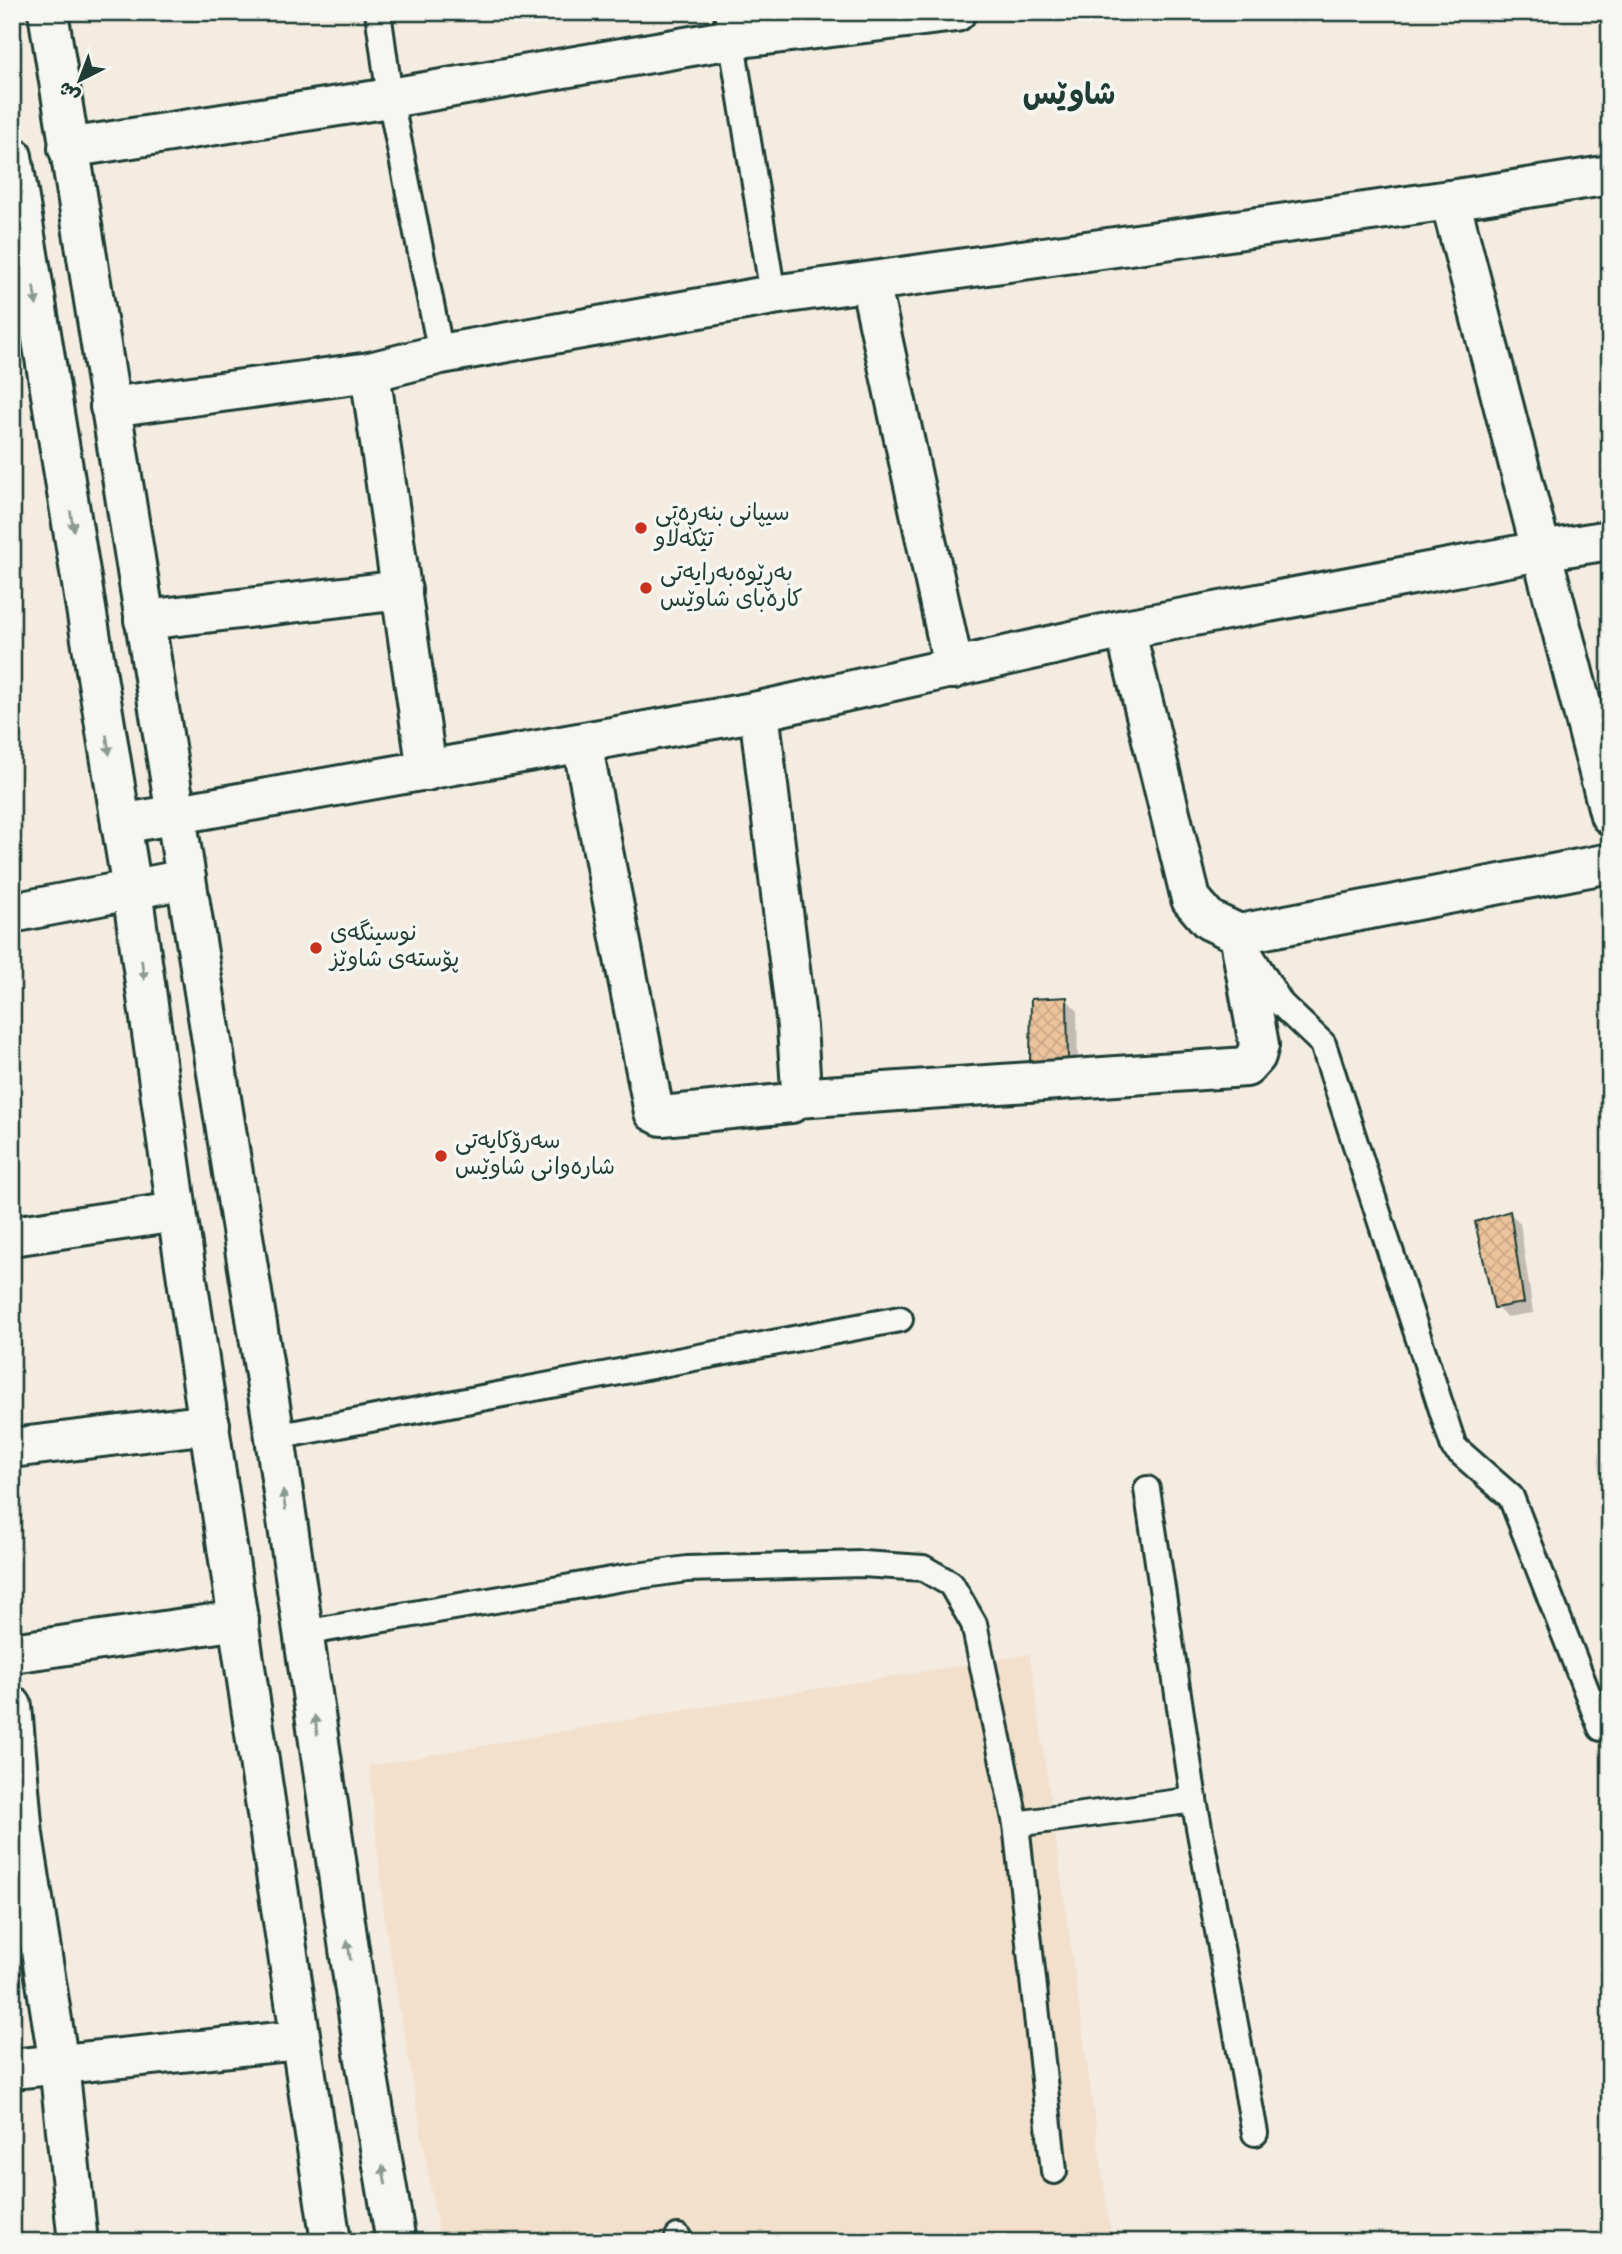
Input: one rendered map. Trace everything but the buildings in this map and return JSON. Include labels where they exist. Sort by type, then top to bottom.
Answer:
[{"type":"street","points":[[48,12],[275,1437],[362,2039],[396,2242]]},
{"type":"street","points":[[68,148],[390,98],[729,26],[956,12]]},
{"type":"street","points":[[12,156],[132,890],[177,1212],[331,2242]]},
{"type":"street","points":[[110,407],[370,372],[441,354],[773,295],[1450,200],[1610,174]]},
{"type":"street","points":[[1450,200],[1610,815]]},
{"type":"street","points":[[870,282],[954,669]]},
{"type":"street","points":[[370,372],[427,771]]},
{"type":"street","points":[[121,824],[759,711],[1125,629],[1610,540]]},
{"type":"street","points":[[144,620],[402,590]]},
{"type":"street","points":[[1125,629],[1191,899],[1209,920],[1239,934],[1610,863]]},
{"type":"street","points":[[582,743],[654,1112],[662,1116],[791,1102],[801,1090],[797,1027],[759,711]]},
{"type":"street","points":[[12,913],[186,879]]},
{"type":"street","points":[[797,1098],[1246,1068],[1256,1056],[1259,1045],[1239,934]]},
{"type":"street","points":[[12,1236],[177,1212]]},
{"type":"street","points":[[12,1448],[210,1424]]},
{"type":"street","points":[[12,1653],[239,1620]]},
{"type":"street","points":[[12,1706],[18,1836],[59,2065],[78,2242]]},
{"type":"street","points":[[12,2069],[299,2040]]},
{"type":"lane","points":[[378,12],[390,98],[441,354]]},
{"type":"lane","points":[[729,26],[773,295]]},
{"type":"lane","points":[[1239,934],[1281,1004],[1323,1044],[1454,1447],[1511,1497],[1601,1728]]},
{"type":"lane","points":[[275,1437],[900,1319]]},
{"type":"lane","points":[[1147,1489],[1194,1800],[1255,2133]]},
{"type":"lane","points":[[303,1633],[687,1569],[862,1563],[923,1568],[951,1584],[974,1625],[1016,1824],[1054,2171]]},
{"type":"lane","points":[[1016,1824],[1194,1800]]},
{"type":"shaded area","points":[[1030,1654],[1112,2242],[440,2242],[385,1923],[369,1766],[654,1715]]},
{"type":"place","name":"سیپانی بنەڕەتی تێکەڵاو","points":[[641,528]]},
{"type":"place","name":"بەڕێوەبەرایەتی کارەبای شاوێس","points":[[646,588]]},
{"type":"place","name":"نوسینگەی پۆستەی شاوێز","points":[[316,948]]},
{"type":"place","name":"سەرۆکایەتی شارەوانی شاوێس","points":[[441,1156]]},
{"type":"district","name":"شاوێس","points":[[1069,98]]}]
